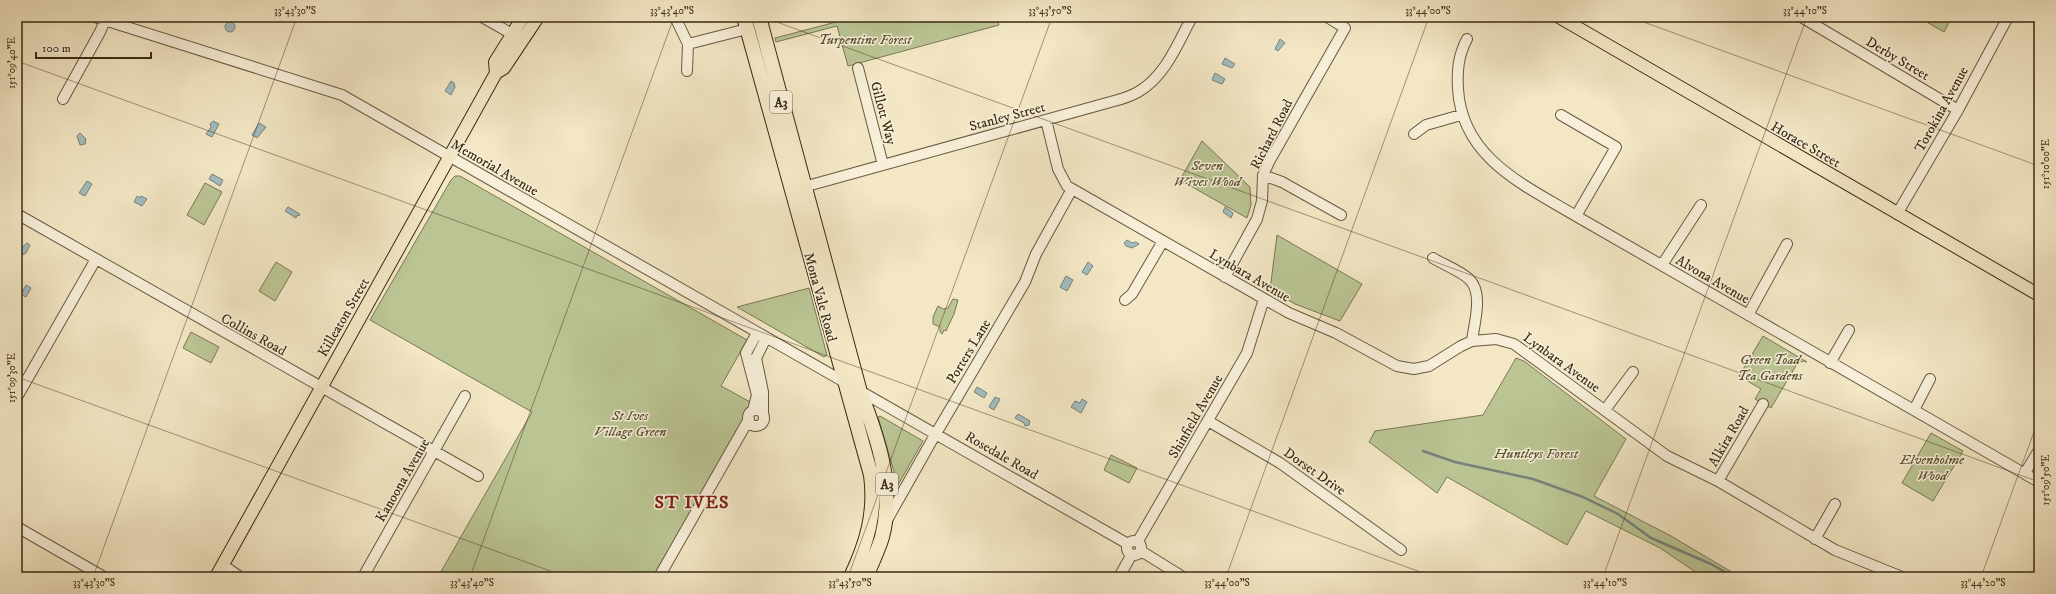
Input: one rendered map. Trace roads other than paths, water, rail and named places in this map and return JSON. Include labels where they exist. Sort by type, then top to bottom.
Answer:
[{"type":"highway","name":"Mona Vale Road","points":[[759,17],[845,384],[871,475],[873,500],[868,536],[851,577]]},
{"type":"highway","name":"Mona Vale Road","points":[[746,23],[875,436],[885,473],[888,506],[885,524],[877,551],[866,577]]},
{"type":"main road","name":"Killeaton Street","points":[[517,37],[522,17]]},
{"type":"main road","name":"Killeaton Street","points":[[216,577],[496,73],[496,62],[517,37],[538,17]]},
{"type":"main road","name":"Horace Street","points":[[1559,17],[2039,295]]},
{"type":"street","name":"Memorial Avenue","points":[[95,17],[105,20],[119,20],[342,95],[860,392]]},
{"type":"street","points":[[482,17],[517,37]]},
{"type":"street","name":"Killeaton Street","points":[[517,37],[531,17]]},
{"type":"street","points":[[675,17],[688,44],[687,71]]},
{"type":"street","name":"Stanley Street","points":[[798,188],[1114,102],[1145,88],[1161,72],[1192,17]]},
{"type":"street","name":"Richard Road","points":[[1225,277],[1257,219],[1262,201],[1263,175],[1345,28],[1327,17]]},
{"type":"street","name":"Torokina Avenue","points":[[1898,214],[1958,110],[2008,17]]},
{"type":"street","name":"Derby Street","points":[[1803,18],[1958,110]]},
{"type":"street","points":[[64,99],[105,20]]},
{"type":"street","points":[[688,44],[746,23]]},
{"type":"street","name":"Alvona Avenue","points":[[1467,40],[1460,53],[1457,78],[1461,115],[1473,137],[1496,166],[1512,178],[1576,216],[2039,482]]},
{"type":"street","name":"Gillott Way","points":[[858,68],[883,165]]},
{"type":"street","points":[[1414,134],[1426,125],[1461,115]]},
{"type":"street","points":[[1561,115],[1616,147],[1576,216]]},
{"type":"street","name":"Lynbara Avenue","points":[[1046,120],[1060,175],[1066,185],[1289,313],[1336,333],[1393,365],[1402,368],[1414,369],[1429,366],[1461,346],[1472,341],[1496,339],[1514,344],[1667,456],[1718,481],[1836,550],[1902,577]]},
{"type":"street","points":[[1263,175],[1282,182],[1341,215]]},
{"type":"street","name":"Porters Lane","points":[[885,524],[936,433],[1025,282],[1036,254],[1072,189]]},
{"type":"street","points":[[1662,265],[1701,205]]},
{"type":"street","name":"Collins Road","points":[[17,214],[478,476]]},
{"type":"street","points":[[1125,300],[1132,294],[1163,241]]},
{"type":"street","points":[[1748,315],[1787,244]]},
{"type":"street","points":[[1434,258],[1467,277],[1473,284],[1477,300],[1472,341]]},
{"type":"street","points":[[17,397],[96,259]]},
{"type":"street","name":"Shinfield Avenue","points":[[1133,543],[1208,421],[1247,353],[1264,299]]},
{"type":"street","points":[[1830,363],[1849,330]]},
{"type":"street","points":[[752,419],[757,395],[746,353],[757,333]]},
{"type":"street","points":[[659,577],[752,419],[764,392],[756,358],[766,338]]},
{"type":"street","points":[[1605,410],[1633,372]]},
{"type":"street","points":[[1914,410],[1930,379]]},
{"type":"street","name":"Rosedale Road","points":[[860,392],[1133,543]]},
{"type":"street","name":"Kanoona Avenue","points":[[363,577],[466,396]]},
{"type":"street","name":"Alkira Road","points":[[1718,481],[1762,404]]},
{"type":"street","name":"Dorset Drive","points":[[1208,421],[1280,463],[1401,550]]},
{"type":"street","points":[[2025,474],[2039,450]]},
{"type":"street","points":[[1815,539],[1834,504]]},
{"type":"street","points":[[17,527],[104,577]]},
{"type":"street","points":[[1133,543],[1128,551],[1136,553],[1183,577]]},
{"type":"street","points":[[1119,577],[1136,553]]},
{"type":"street","points":[[223,565],[240,577]]},
{"type":"water","points":[[228,22],[232,22],[235,27],[232,32],[228,32],[225,29],[225,25]]},
{"type":"water","points":[[1280,39],[1285,43],[1278,51],[1275,49]]},
{"type":"water","points":[[1225,58],[1235,64],[1232,68],[1222,64]]},
{"type":"water","points":[[1215,73],[1225,79],[1222,84],[1212,80]]},
{"type":"water","points":[[451,81],[454,83],[455,87],[451,95],[445,91]]},
{"type":"water","points":[[213,121],[219,124],[212,137],[206,134],[211,127],[210,124]]},
{"type":"water","points":[[259,123],[266,127],[257,138],[252,135]]},
{"type":"water","points":[[80,133],[86,139],[85,144],[80,145],[77,136]]},
{"type":"water","points":[[212,174],[223,180],[220,186],[209,179]]},
{"type":"water","points":[[87,181],[92,184],[85,196],[79,193]]},
{"type":"water","points":[[137,196],[147,199],[142,206],[134,202]]},
{"type":"water","points":[[288,207],[300,214],[299,216],[297,215],[296,218],[285,211]]},
{"type":"water","points":[[1225,207],[1233,213],[1231,218],[1223,212]]},
{"type":"water","points":[[1127,240],[1132,243],[1136,242],[1139,244],[1132,248],[1126,246],[1124,243]]},
{"type":"water","points":[[27,243],[30,245],[26,253],[22,255],[19,253],[19,250]]},
{"type":"water","points":[[1088,262],[1093,266],[1087,275],[1082,272]]},
{"type":"water","points":[[1066,276],[1073,280],[1067,291],[1060,287]]},
{"type":"water","points":[[26,285],[31,288],[26,297],[21,294]]},
{"type":"water","points":[[977,387],[987,393],[984,398],[974,392]]},
{"type":"water","points":[[995,397],[1000,399],[994,410],[989,407]]},
{"type":"water","points":[[1082,399],[1087,402],[1081,413],[1071,407],[1075,401],[1080,403]]},
{"type":"water","points":[[1018,414],[1030,421],[1029,425],[1025,426],[1024,423],[1015,418]]},
{"type":"waterway","points":[[1423,451],[1455,462],[1533,479],[1583,497],[1618,514],[1651,538],[1711,564],[1734,577]]},
{"type":"district","name":"ST IVES","points":[[692,502]]},
{"type":"park label","name":"Turpentine Forest","points":[[865,39]]},
{"type":"park label","name":"Seven Wives Wood","points":[[1207,174]]},
{"type":"park label","name":"Green Toad Tea Gardens","points":[[1770,368]]},
{"type":"park label","name":"St Ives Village Green","points":[[630,424]]},
{"type":"park label","name":"Huntleys Forest","points":[[1536,453]]},
{"type":"park label","name":"Elvenholme Wood","points":[[1932,468]]}]
